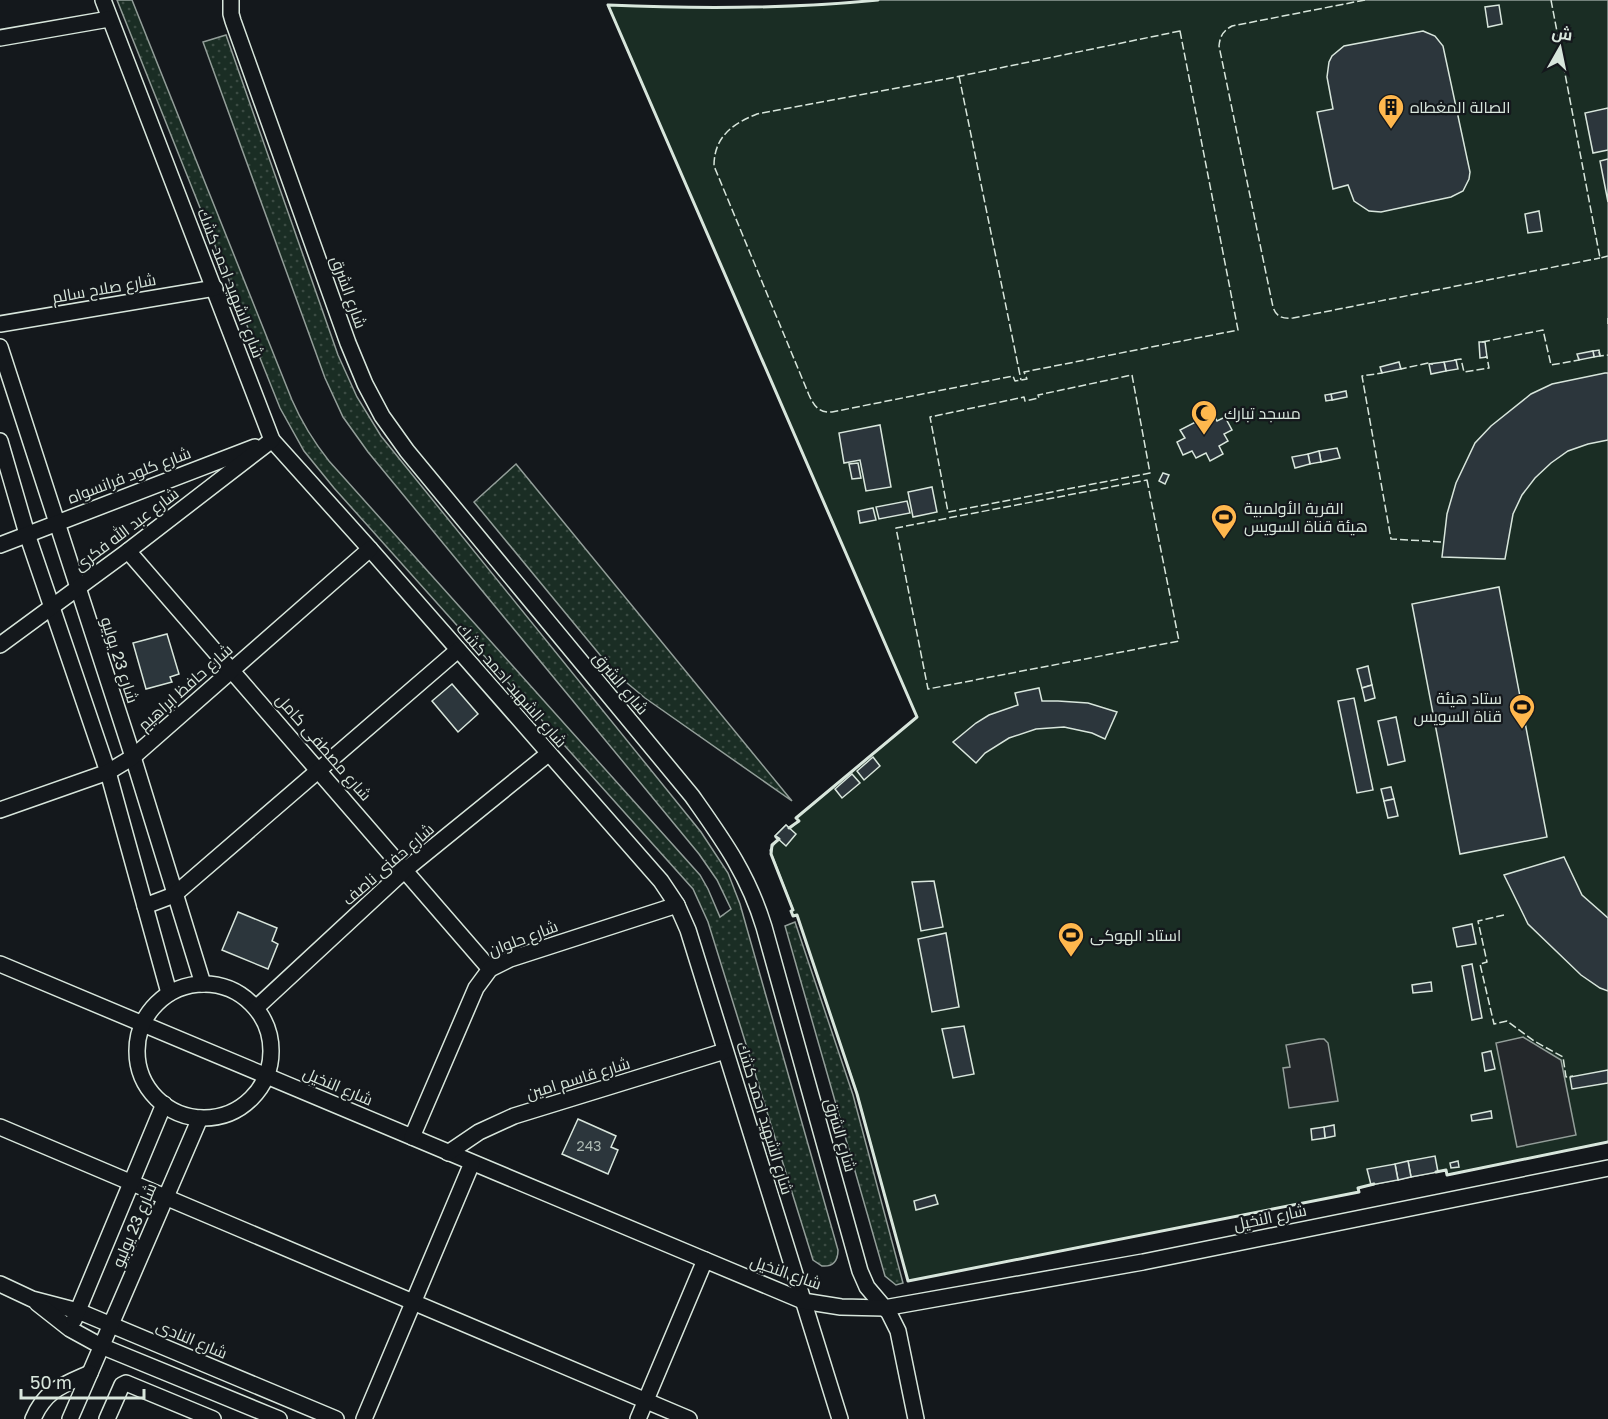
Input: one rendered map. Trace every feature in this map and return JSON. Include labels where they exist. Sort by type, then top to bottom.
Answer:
[{"type":"street","name":"شارع الشهيد احمد كشك","points":[[103,0],[215,288],[262,420],[272,440],[661,881],[677,905],[688,930],[840,1419]]},
{"type":"street","name":"شارع الشرق","points":[[231,0],[233,21],[348,343],[365,384],[382,416],[433,485],[692,796],[740,867],[758,906],[860,1271],[867,1287],[893,1318],[898,1331],[916,1419]]},
{"type":"street","points":[[0,38],[109,19]]},
{"type":"street","name":"شارع صلاح سالم","points":[[0,324],[215,288]]},
{"type":"street","name":"شارع 23 يوليو","points":[[0,347],[133,757],[202,984]]},
{"type":"street","name":"شارع كلود فرانسواه","points":[[0,545],[272,440]]},
{"type":"street","name":"شارع عبد الله فكرى","points":[[0,645],[272,440]]},
{"type":"street","points":[[0,441],[27,534],[108,772],[169,993]]},
{"type":"street","name":"شارع حافظ ابراهيم","points":[[0,810],[108,772],[133,757],[370,549]]},
{"type":"street","name":"شارع مصطفى كامل","points":[[128,550],[319,768],[490,969]]},
{"type":"street","points":[[145,906],[174,895],[458,650]]},
{"type":"street","name":"شارع حفنى ناصف","points":[[256,1008],[405,870],[548,754]]},
{"type":"street","name":"شارع حلوان","points":[[412,1137],[476,988],[490,969],[510,959],[677,905]]},
{"type":"street","name":"شارع النخيل","points":[[0,964],[803,1300],[841,1307],[884,1308],[1143,1262],[1608,1168]]},
{"type":"street","points":[[202,984],[223,986],[241,994],[256,1008],[266,1023],[271,1041],[271,1059],[267,1076],[259,1091],[240,1107],[217,1117],[200,1118],[187,1115],[164,1104],[151,1091],[146,1084],[138,1059],[138,1041],[149,1012],[169,993],[202,984]]},
{"type":"street","name":"شارع قاسم امين","points":[[448,1153],[479,1132],[514,1116],[725,1051]]},
{"type":"street","name":"شارع 23 يوليو","points":[[70,1329],[164,1104]]},
{"type":"street","name":"شارع 23 يوليو","points":[[70,1419],[200,1118]]},
{"type":"street","points":[[0,1127],[689,1419]]},
{"type":"street","points":[[364,1419],[472,1162]]},
{"type":"street","points":[[638,1419],[705,1260]]},
{"type":"street","name":"شارع النادى","points":[[0,1284],[33,1299],[78,1311],[111,1324],[336,1419]]},
{"type":"street","name":"شارع النادى","points":[[33,1299],[70,1329],[101,1346],[279,1419]]},
{"type":"street","points":[[33,1419],[39,1405],[52,1392],[90,1373]]},
{"type":"street","points":[[107,1419],[124,1383],[213,1419]]},
{"type":"street","points":[[255,1409],[263,1388]]},
{"type":"green space","points":[[117,0],[132,0],[292,400],[318,447],[700,875],[720,917],[731,909],[717,880],[699,854],[368,452],[343,417],[325,378],[203,42],[226,35],[338,355],[357,397],[381,436],[701,832],[728,873],[740,904],[838,1250],[836,1260],[832,1264],[822,1266],[813,1260],[708,922],[693,889],[334,488],[304,451],[280,408]]},
{"type":"green space","name":"القرية الأولمبية هيئة قناة السويس","points":[[878,0],[1608,0],[1608,1142],[1447,1175],[1446,1170],[1359,1188],[1359,1192],[908,1281],[857,1093],[797,915],[793,916],[791,911],[793,909],[770,850],[778,839],[775,836],[786,825],[790,829],[798,821],[796,818],[917,717],[608,5],[743,7]]},
{"type":"green space","points":[[516,464],[792,801],[645,698],[614,672],[474,502]]},
{"type":"green space","points":[[795,922],[853,1095],[903,1283],[896,1285],[885,1276],[785,926]]},
{"type":"shaded area","points":[[1523,1037],[1561,1060],[1576,1135],[1517,1147],[1496,1043]]},
{"type":"shaded area","points":[[1324,1039],[1328,1043],[1338,1101],[1289,1108],[1283,1068],[1290,1067],[1286,1045]]},
{"type":"building","points":[[1499,5],[1502,24],[1488,27],[1485,7]]},
{"type":"building","name":"الصالة المغطاه","points":[[1423,31],[1435,36],[1443,46],[1470,172],[1469,179],[1463,191],[1451,197],[1381,212],[1369,211],[1354,201],[1348,185],[1333,189],[1317,112],[1333,109],[1327,77],[1329,62],[1332,56],[1344,46]]},
{"type":"building","points":[[1608,108],[1608,150],[1593,153],[1585,113]]},
{"type":"building","points":[[1608,159],[1608,202],[1600,161]]},
{"type":"building","points":[[1539,211],[1542,231],[1528,233],[1525,214]]},
{"type":"building","points":[[1479,342],[1485,342],[1487,357],[1480,358]]},
{"type":"building","points":[[1599,350],[1600,356],[1594,357],[1593,351]]},
{"type":"building","points":[[1593,351],[1594,357],[1579,360],[1577,354]]},
{"type":"building","points":[[1456,360],[1458,369],[1446,371],[1444,362]]},
{"type":"building","points":[[1399,362],[1401,369],[1382,373],[1380,367]]},
{"type":"building","points":[[1444,362],[1446,371],[1431,374],[1429,364]]},
{"type":"building","points":[[1608,373],[1608,440],[1568,451],[1535,478],[1522,495],[1513,514],[1505,559],[1442,557],[1447,514],[1456,483],[1475,443],[1491,426],[1531,394],[1552,384]]},
{"type":"building","points":[[1346,391],[1347,397],[1332,400],[1331,394]]},
{"type":"building","points":[[1331,394],[1332,400],[1326,401],[1325,395]]},
{"type":"building","name":"مسجد تبارك","points":[[1213,413],[1217,421],[1225,417],[1232,430],[1224,434],[1228,441],[1219,446],[1223,454],[1210,461],[1206,453],[1196,458],[1192,451],[1183,455],[1177,442],[1185,438],[1180,430]]},
{"type":"building","points":[[880,425],[891,487],[866,491],[860,460],[844,463],[839,433]]},
{"type":"building","points":[[1337,448],[1340,458],[1321,462],[1319,451]]},
{"type":"building","points":[[1319,451],[1321,462],[1310,464],[1308,454]]},
{"type":"building","points":[[1308,454],[1310,464],[1295,468],[1292,457]]},
{"type":"building","points":[[858,463],[861,478],[852,479],[849,464]]},
{"type":"building","points":[[1163,473],[1169,475],[1165,484],[1159,481]]},
{"type":"building","points":[[932,487],[937,512],[913,517],[908,492]]},
{"type":"building","points":[[907,501],[910,513],[879,519],[876,507]]},
{"type":"building","points":[[873,508],[876,520],[860,523],[858,511]]},
{"type":"building","points":[[1499,587],[1547,837],[1460,854],[1412,604]]},
{"type":"building","points":[[167,634],[179,674],[170,677],[172,682],[146,689],[133,643]]},
{"type":"building","points":[[1368,666],[1372,685],[1362,688],[1357,669]]},
{"type":"building","points":[[452,684],[478,714],[458,732],[432,701]]},
{"type":"building","points":[[1372,685],[1375,698],[1365,701],[1362,688]]},
{"type":"building","points":[[1039,688],[1042,701],[1088,703],[1117,712],[1105,739],[1092,733],[1064,727],[1036,729],[1009,738],[985,753],[976,763],[953,742],[989,715],[1018,705],[1015,693]]},
{"type":"building","points":[[1354,698],[1373,790],[1357,793],[1338,701]]},
{"type":"building","points":[[1396,717],[1405,761],[1388,765],[1378,721]]},
{"type":"building","points":[[873,757],[880,766],[864,780],[857,771]]},
{"type":"building","points":[[852,774],[860,783],[842,798],[835,789]]},
{"type":"building","points":[[1391,787],[1394,799],[1384,801],[1381,789]]},
{"type":"building","points":[[1394,799],[1398,816],[1388,818],[1384,801]]},
{"type":"building","points":[[786,825],[796,834],[786,846],[775,836]]},
{"type":"building","points":[[1564,857],[1582,895],[1608,918],[1608,991],[1581,975],[1528,924],[1504,875]]},
{"type":"building","points":[[934,881],[943,927],[921,931],[912,882]]},
{"type":"building","points":[[238,912],[277,928],[272,941],[278,944],[268,969],[222,950]]},
{"type":"building","points":[[1472,924],[1476,944],[1457,947],[1453,928]]},
{"type":"building","points":[[946,933],[959,1007],[932,1012],[918,939]]},
{"type":"building","points":[[1472,964],[1482,1018],[1472,1020],[1462,966]]},
{"type":"building","points":[[1431,982],[1432,991],[1413,993],[1412,985]]},
{"type":"building","points":[[964,1026],[974,1074],[953,1078],[942,1029]]},
{"type":"building","points":[[1491,1051],[1495,1069],[1485,1071],[1482,1053]]},
{"type":"building","points":[[1608,1070],[1608,1083],[1572,1089],[1570,1077]]},
{"type":"building","points":[[1491,1111],[1492,1118],[1472,1121],[1471,1115]]},
{"type":"building","points":[[578,1119],[616,1136],[611,1147],[618,1150],[608,1174],[562,1154]]},
{"type":"building","points":[[1334,1125],[1335,1136],[1325,1138],[1324,1127]]},
{"type":"building","points":[[1324,1127],[1325,1138],[1312,1140],[1311,1129]]},
{"type":"building","points":[[1435,1156],[1438,1172],[1411,1177],[1408,1161]]},
{"type":"building","points":[[1408,1161],[1411,1177],[1398,1180],[1395,1164]]},
{"type":"building","points":[[1458,1161],[1459,1167],[1451,1168],[1450,1163]]},
{"type":"building","points":[[1395,1164],[1398,1180],[1371,1185],[1367,1169]]},
{"type":"building","points":[[935,1195],[938,1204],[916,1210],[914,1201]]},
{"type":"fence","points":[[1365,0],[1232,26],[1224,32],[1220,39],[1219,46],[1276,313],[1283,318],[1293,318],[1600,258]]},
{"type":"fence","points":[[1551,0],[1600,258],[1608,256]]},
{"type":"fence","points":[[1180,31],[1238,330],[1024,372],[1027,379],[1015,381],[1013,376],[832,412],[818,408],[809,395],[714,166],[717,147],[726,133],[740,122],[757,114],[946,79],[1180,31]]},
{"type":"fence","points":[[959,76],[1021,380]]},
{"type":"fence","points":[[1608,318],[1608,324]]},
{"type":"fence","points":[[1482,342],[1543,330],[1551,365],[1579,360],[1578,356]]},
{"type":"fence","points":[[1599,352],[1600,356],[1608,355]]},
{"type":"fence","points":[[1454,360],[1461,359],[1464,372],[1489,368],[1487,357],[1485,357]]},
{"type":"fence","points":[[1400,367],[1401,369],[1433,364]]},
{"type":"fence","points":[[1381,370],[1382,373],[1362,376],[1391,539],[1443,542]]},
{"type":"fence","points":[[1132,375],[1150,473],[948,512],[930,417],[1024,397],[1025,401],[1039,398],[1038,395],[1132,375]]},
{"type":"fence","points":[[1147,480],[1179,641],[928,689],[896,528],[1147,480]]},
{"type":"fence","points":[[1504,915],[1478,921],[1487,962],[1480,964],[1494,1024],[1507,1021],[1534,1041],[1563,1057],[1566,1077],[1573,1076]]},
{"type":"wall","points":[[789,828],[799,821],[796,818],[917,717],[608,5],[743,7],[878,0]]},
{"type":"wall","points":[[776,837],[779,839],[772,845],[771,854],[793,910],[791,911],[793,916],[797,915],[857,1094],[908,1281],[1359,1192],[1358,1188],[1374,1184]]},
{"type":"wall","points":[[1436,1172],[1446,1170],[1447,1175],[1608,1142]]},
{"type":"place","name":"الصالة المغطاه","points":[[1391,130]]},
{"type":"place","name":"مسجد تبارك","points":[[1204,436]]},
{"type":"place","name":"القرية الأولمبية هيئة قناة السويس","points":[[1224,540]]},
{"type":"place","name":"ستاد هيئة قناة السويس","points":[[1522,730]]},
{"type":"place","name":"استاد الهوكى","points":[[1071,958]]}]
